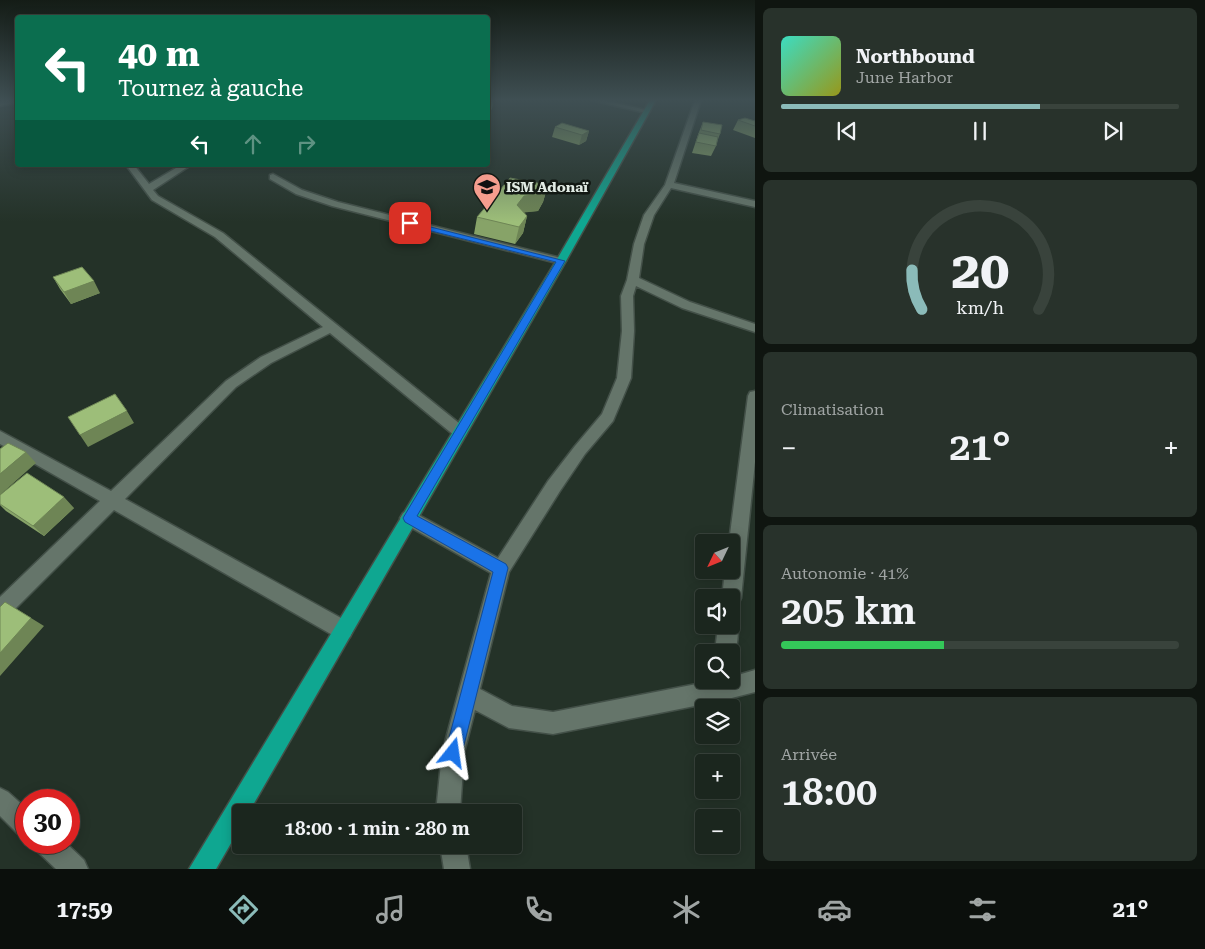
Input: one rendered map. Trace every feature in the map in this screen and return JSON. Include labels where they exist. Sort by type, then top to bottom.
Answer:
[{"type":"highway","points":[[202,869],[561,261],[630,141]]},
{"type":"street","points":[[449,804],[453,753],[501,568],[554,486],[580,450],[608,417],[624,378],[628,331],[627,296],[633,280],[638,244],[649,215],[669,185],[684,141]]},
{"type":"street","points":[[132,167],[155,198],[219,235],[460,432]]},
{"type":"street","points":[[148,189],[184,167]]},
{"type":"street","points":[[273,178],[299,192],[335,204],[561,261]]},
{"type":"street","points":[[669,185],[755,204]]},
{"type":"street","points":[[633,280],[686,305],[755,328]]},
{"type":"street","points":[[0,610],[114,501],[231,384],[266,360],[332,327]]},
{"type":"street","points":[[732,589],[755,396]]},
{"type":"street","points":[[0,436],[343,630]]},
{"type":"street","points":[[409,518],[501,568]]},
{"type":"street","points":[[740,683],[755,681]]},
{"type":"street","points":[[469,694],[510,717],[553,723],[703,689]]},
{"type":"street","points":[[0,800],[15,814]]},
{"type":"street","points":[[59,854],[75,869]]},
{"type":"street","points":[[454,854],[457,869]]},
{"type":"building","points":[[696,141],[717,141],[716,146],[696,142]]},
{"type":"building","points":[[510,178],[548,185],[542,194],[524,196],[517,205],[527,216],[519,227],[477,217]]},
{"type":"building","points":[[82,267],[94,281],[64,292],[53,277]]},
{"type":"building","points":[[115,394],[127,411],[80,435],[68,417]]},
{"type":"building","points":[[8,443],[26,452],[0,474],[0,449]]},
{"type":"building","points":[[27,473],[64,497],[33,526],[0,504],[0,495]]},
{"type":"building","points":[[5,602],[31,618],[0,653],[0,607]]},
{"type":"place","name":"ISM Adonaï","points":[[487,211]]},
{"type":"route","points":[[410,223],[561,261],[409,518],[501,568],[453,753]]}]
